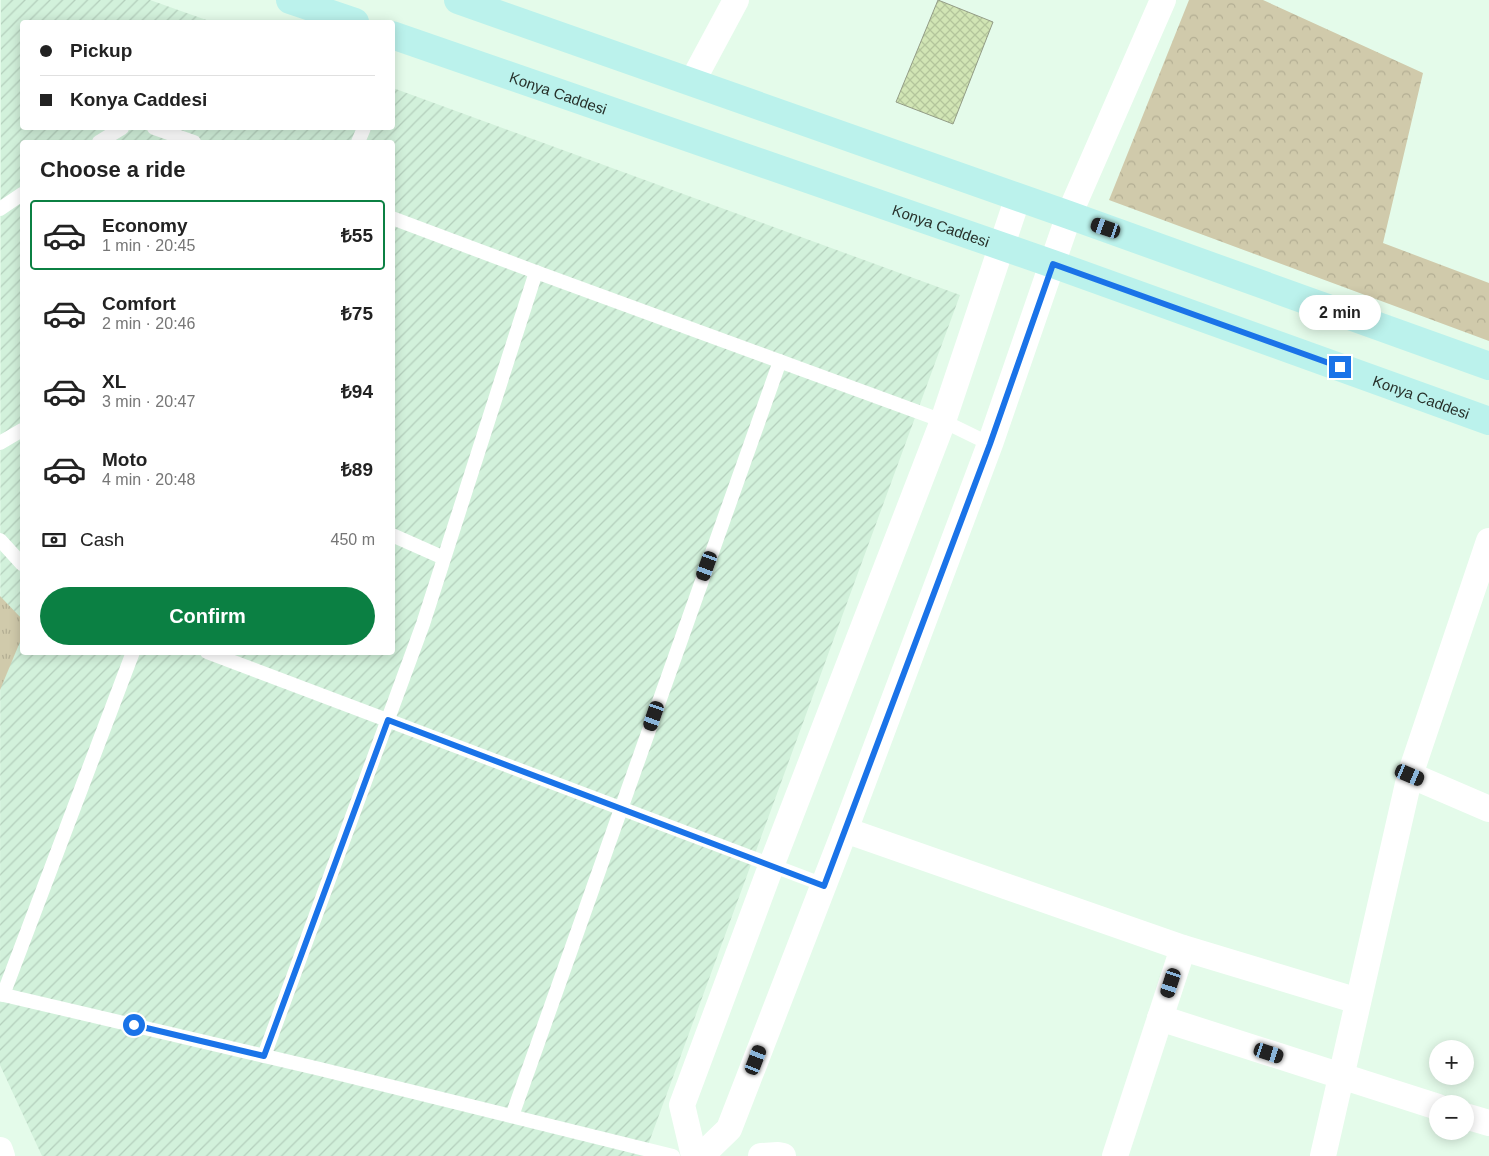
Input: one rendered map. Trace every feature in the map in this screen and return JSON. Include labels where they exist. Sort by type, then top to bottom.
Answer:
[{"type":"main road","points":[[290,0],[350,20]]},
{"type":"main road","points":[[465,1],[1489,366]]},
{"type":"main road","name":"Konya Caddesi","points":[[395,39],[1053,264],[1489,421]]},
{"type":"street","points":[[692,82],[736,0]]},
{"type":"street","points":[[701,1156],[729,1129],[824,886],[990,444],[1069,215],[1163,0]]},
{"type":"street","points":[[694,1156],[682,1105],[771,866],[944,421],[1018,197]]},
{"type":"street","points":[[1323,1156],[1410,775],[1489,541]]},
{"type":"street","points":[[1410,775],[1489,810]]},
{"type":"street","points":[[845,830],[1183,948],[1358,1002]]},
{"type":"street","points":[[1115,1156],[1183,948]]},
{"type":"street","points":[[1160,1018],[1429,1104]]},
{"type":"street","points":[[1474,1119],[1489,1123]]},
{"type":"street","points":[[0,1150],[2,1156]]},
{"type":"street","points":[[761,1156],[782,1156]]},
{"type":"lane","points":[[102,140],[119,130]]},
{"type":"lane","points":[[160,130],[188,140]]},
{"type":"lane","points":[[0,209],[20,195]]},
{"type":"lane","points":[[395,219],[944,421],[990,444]]},
{"type":"lane","points":[[264,1056],[423,624],[536,272]]},
{"type":"lane","points":[[512,1116],[780,361]]},
{"type":"lane","points":[[0,444],[20,431]]},
{"type":"lane","points":[[395,536],[444,558]]},
{"type":"lane","points":[[0,540],[20,562]]},
{"type":"lane","points":[[131,655],[2,994],[673,1156]]},
{"type":"lane","points":[[215,655],[824,886]]},
{"type":"shaded area","points":[[1,0],[150,0],[206,20],[20,20],[20,130],[395,130],[395,89],[960,295],[644,1156],[42,1156],[0,1065]]},
{"type":"green space","points":[[1189,0],[1263,0],[1423,73],[1383,243],[1489,283],[1489,341],[1109,200]]},
{"type":"green space","points":[[0,596],[20,617],[20,642],[0,690]]},
{"type":"building","points":[[938,0],[993,22],[953,124],[896,102]]},
{"type":"route","points":[[134,1025],[264,1056],[388,720],[824,886],[990,444],[1053,264],[1340,367]]}]
